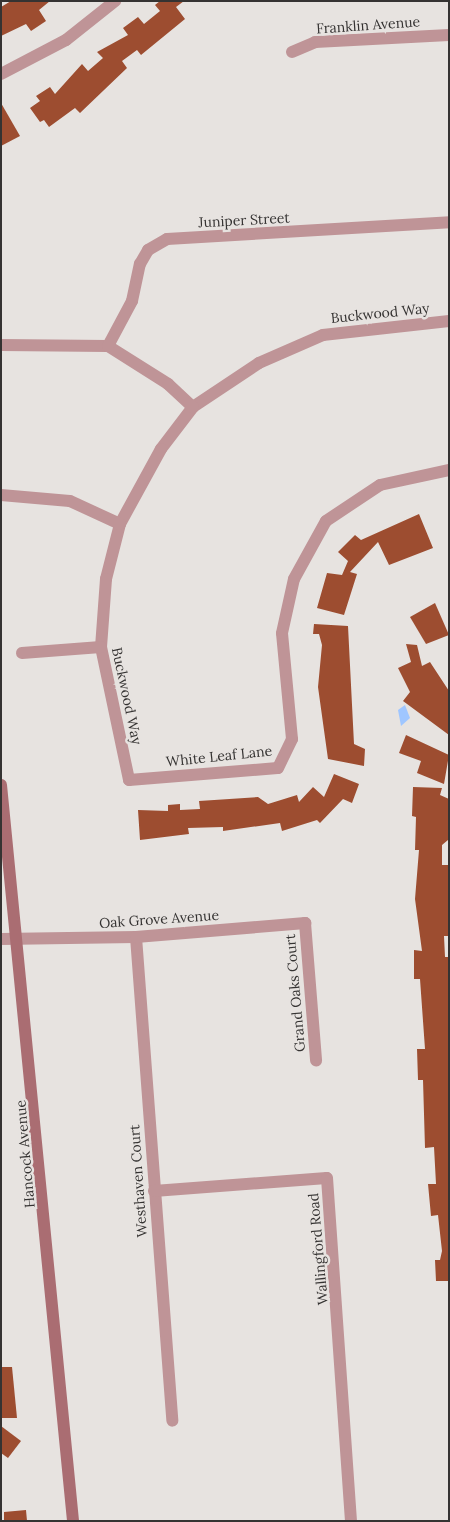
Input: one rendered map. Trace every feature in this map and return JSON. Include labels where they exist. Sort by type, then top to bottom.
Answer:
[{"type":"main road","name":"Hancock Avenue","points":[[1,785],[16,939],[40,1148],[73,1521]]},
{"type":"street","points":[[1,74],[66,40],[115,1]]},
{"type":"street","name":"Franklin Avenue","points":[[292,52],[314,42],[449,35]]},
{"type":"street","name":"Juniper Street","points":[[108,346],[132,301],[140,264],[148,250],[167,239],[449,222]]},
{"type":"street","name":"Buckwood Way","points":[[129,780],[101,647],[106,579],[120,524],[161,448],[193,407],[259,363],[323,335],[449,321]]},
{"type":"street","points":[[1,345],[108,346],[168,384],[193,407]]},
{"type":"street","name":"White Leaf Lane","points":[[129,780],[278,768],[292,739],[282,633],[294,579],[326,521],[380,485],[449,470]]},
{"type":"street","points":[[1,495],[70,501],[120,524]]},
{"type":"street","points":[[22,653],[101,647]]},
{"type":"street","name":"Oak Grove Avenue","points":[[1,939],[136,937],[305,923]]},
{"type":"street","name":"Grand Oaks Court","points":[[305,923],[316,1061]]},
{"type":"street","name":"Westhaven Court","points":[[136,937],[172,1421]]},
{"type":"street","name":"Wallingford Road","points":[[154,1191],[327,1178],[351,1521]]},
{"type":"water","points":[[405,705],[410,718],[401,726],[398,710]]},
{"type":"building","points":[[11,1],[50,1],[39,10],[46,21],[31,31],[26,24],[1,36],[1,7]]},
{"type":"building","points":[[160,1],[184,1],[176,7],[185,19],[141,55],[137,50],[122,61],[127,68],[80,113],[75,108],[49,127],[44,120],[40,122],[30,108],[40,101],[36,96],[50,87],[55,94],[82,64],[88,71],[103,58],[97,52],[128,35],[123,28],[138,17],[144,24],[160,11],[155,5]]},
{"type":"building","points":[[1,103],[20,136],[1,146]]},
{"type":"building","points":[[419,514],[433,548],[389,565],[378,542],[350,572],[357,574],[344,615],[317,608],[327,573],[342,575],[348,561],[338,552],[355,535],[361,540]]},
{"type":"building","points":[[435,603],[449,635],[426,644],[410,617]]},
{"type":"building","points":[[314,624],[348,626],[354,744],[365,749],[364,766],[328,759],[318,687],[322,645],[319,634],[313,634]]},
{"type":"building","points":[[406,644],[417,645],[422,666],[430,662],[449,691],[449,735],[403,701],[410,692],[398,668],[411,662]]},
{"type":"building","points":[[406,735],[449,755],[444,784],[417,773],[421,761],[399,753]]},
{"type":"building","points":[[334,774],[359,784],[352,803],[343,799],[320,823],[317,820],[282,831],[280,823],[223,831],[223,827],[188,828],[189,834],[140,840],[138,810],[168,811],[168,805],[180,804],[180,810],[200,809],[199,801],[258,797],[268,804],[297,795],[299,802],[313,787],[324,797]]},
{"type":"building","points":[[413,787],[442,788],[440,795],[449,799],[448,840],[442,845],[442,865],[448,865],[449,936],[444,936],[445,957],[449,957],[449,1281],[436,1281],[435,1260],[440,1260],[442,1251],[438,1215],[431,1216],[428,1184],[436,1184],[434,1147],[425,1148],[423,1080],[418,1080],[417,1049],[425,1049],[420,979],[414,979],[414,950],[422,951],[415,899],[419,850],[415,850],[416,817],[412,816]]},
{"type":"building","points":[[1,1367],[12,1367],[17,1418],[1,1418]]},
{"type":"building","points":[[1,1426],[21,1441],[8,1458],[1,1453]]},
{"type":"building","points":[[26,1510],[27,1521],[4,1521],[4,1512]]}]
